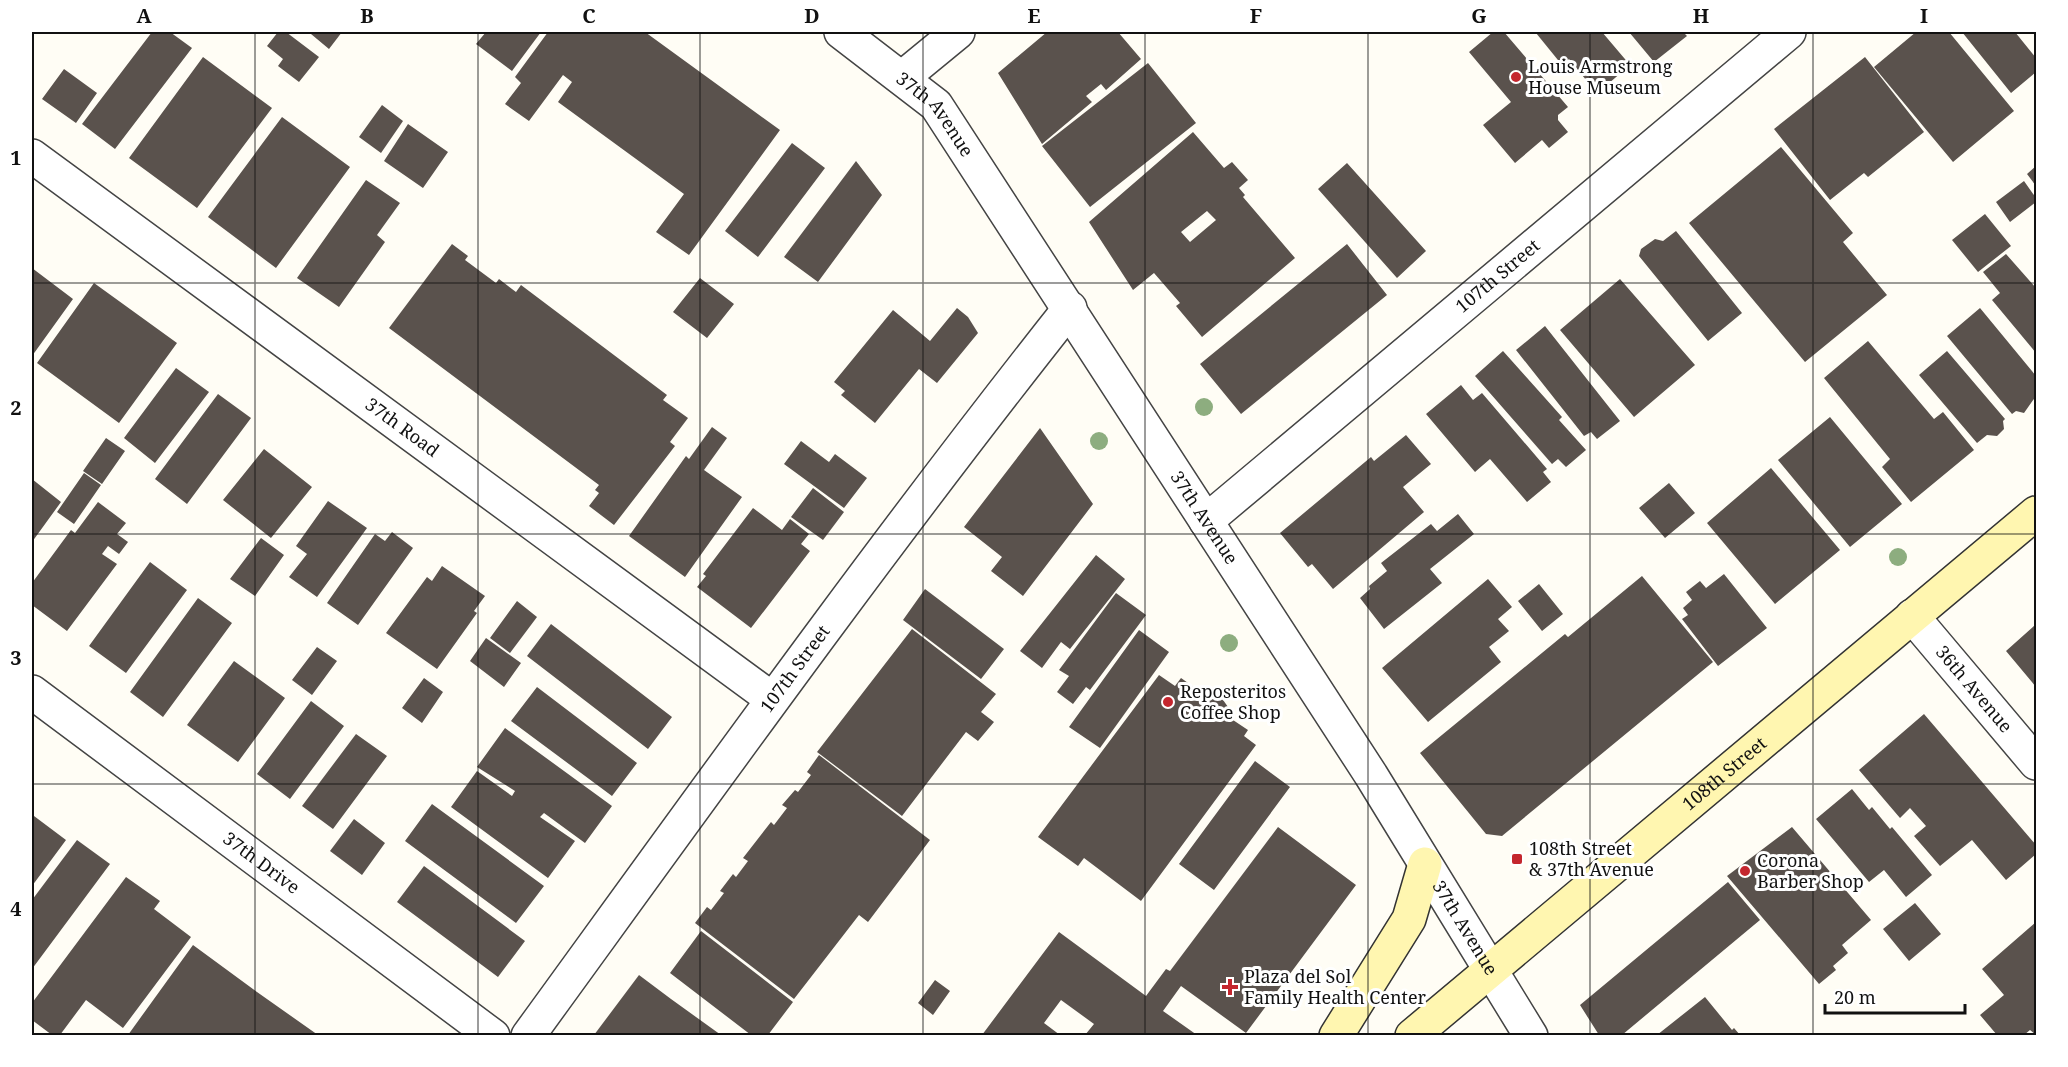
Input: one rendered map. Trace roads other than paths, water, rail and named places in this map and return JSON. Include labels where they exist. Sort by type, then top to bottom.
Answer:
[{"type":"main road","name":"108th Street","points":[[1412,1035],[2037,513]]},
{"type":"main road","points":[[1335,1035],[1409,919],[1425,864]]},
{"type":"street","name":"37th Avenue","points":[[841,32],[936,105],[1070,308],[1371,775],[1531,1035]]},
{"type":"street","points":[[902,78],[958,32]]},
{"type":"street","name":"107th Street","points":[[1206,521],[1789,32]]},
{"type":"street","name":"37th Road","points":[[32,156],[772,699]]},
{"type":"street","name":"107th Street","points":[[528,1035],[772,699],[1013,377],[1070,308]]},
{"type":"street","name":"36th Avenue","points":[[1912,616],[2037,763]]},
{"type":"street","name":"37th Drive","points":[[32,692],[493,1035]]},
{"type":"place","name":"Louis Armstrong House Museum","points":[[1516,77]]},
{"type":"place","name":"Reposteritos Coffee Shop","points":[[1168,702]]},
{"type":"place","name":"108th Street & 37th Avenue","points":[[1517,859]]},
{"type":"place","name":"Corona Barber Shop","points":[[1745,871]]},
{"type":"place","name":"Plaza del Sol Family Health Center","points":[[1230,987]]}]
